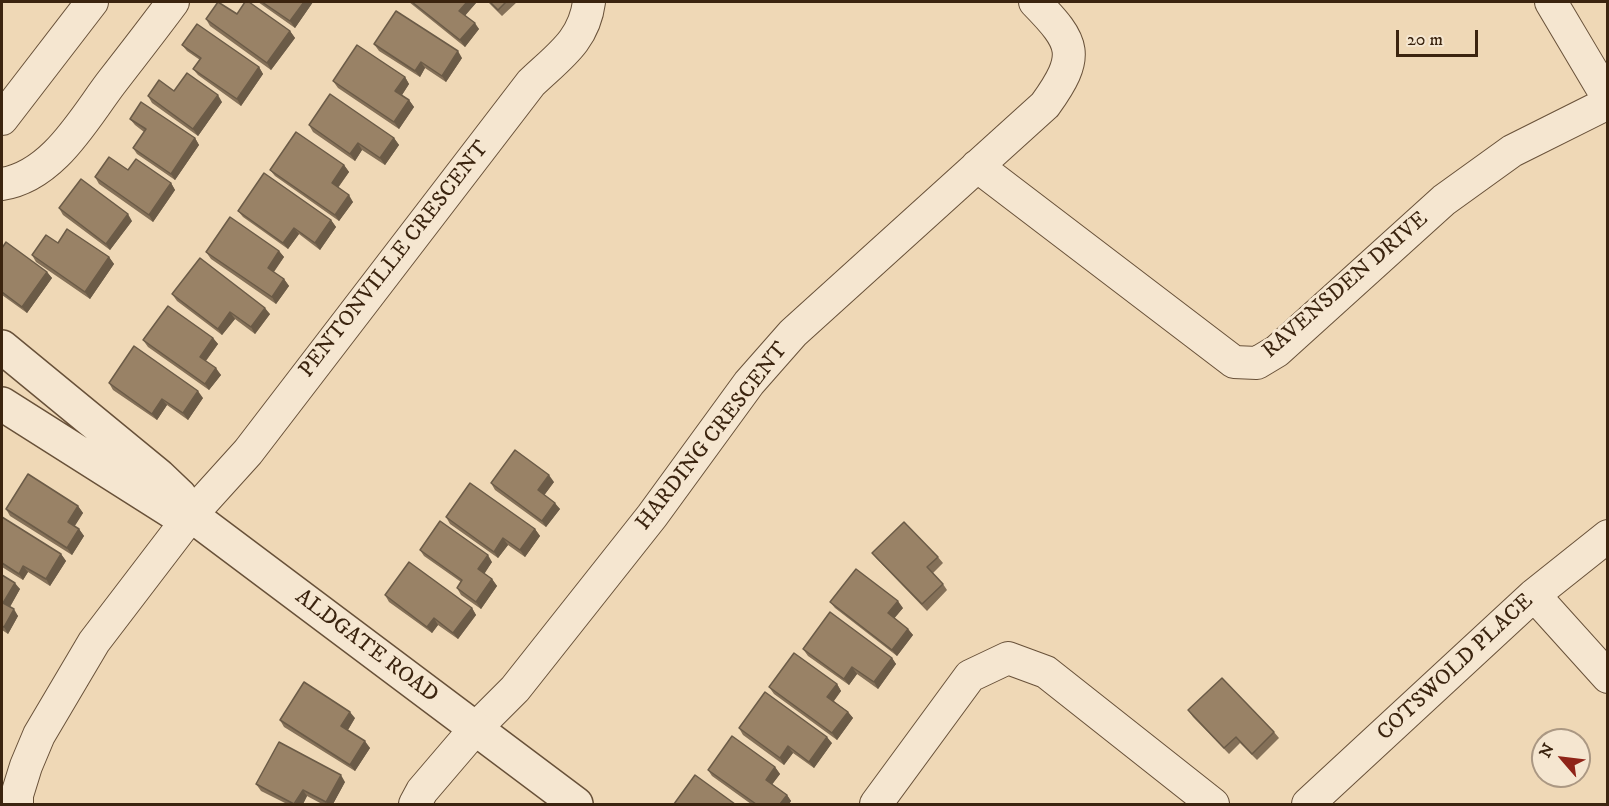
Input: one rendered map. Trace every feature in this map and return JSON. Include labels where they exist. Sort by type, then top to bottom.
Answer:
[{"type":"street","points":[[2,119],[92,2]]},
{"type":"street","points":[[2,184],[13,183],[49,160],[73,136],[173,2]]},
{"type":"street","name":"PENTONVILLE CRESCENT","points":[[17,804],[17,795],[26,766],[65,687],[94,642],[190,515],[248,452],[531,83],[576,40],[587,20],[589,2]]},
{"type":"street","name":"HARDING CRESCENT","points":[[415,804],[422,791],[475,729],[515,689],[652,516],[749,383],[793,333],[1045,105],[1065,70],[1070,49],[1062,30],[1035,2]]},
{"type":"street","points":[[1551,2],[1608,98]]},
{"type":"street","name":"RAVENSDEN DRIVE","points":[[977,166],[1234,362],[1257,363],[1277,351],[1444,200],[1512,151],[1608,103]]},
{"type":"street","name":"ALDGATE ROAD","points":[[2,347],[159,476],[180,496],[190,515]]},
{"type":"street","name":"ALDGATE ROAD","points":[[2,404],[171,511],[190,515],[475,729],[542,792],[576,804]]},
{"type":"street","name":"COTSWOLD PLACE","points":[[1308,804],[1534,595],[1608,536]]},
{"type":"street","points":[[1534,595],[1608,677]]},
{"type":"street","points":[[876,804],[970,675],[1008,658],[1046,672],[1214,804]]},
{"type":"building","points":[[218,2],[237,14],[245,2],[249,2],[290,31],[267,63],[206,19]]},
{"type":"building","points":[[262,2],[304,2],[290,21]]},
{"type":"building","points":[[412,2],[467,2],[459,11],[475,23],[460,40]]},
{"type":"building","points":[[490,2],[506,2],[498,10]]},
{"type":"building","points":[[396,11],[458,51],[442,76],[421,62],[415,71],[374,44]]},
{"type":"building","points":[[197,24],[259,67],[237,99],[193,69],[201,58],[182,45]]},
{"type":"building","points":[[357,45],[405,77],[395,91],[409,100],[394,122],[333,81]]},
{"type":"building","points":[[187,73],[218,95],[193,129],[148,96],[159,80],[174,91]]},
{"type":"building","points":[[330,94],[394,138],[380,158],[358,143],[350,154],[309,125]]},
{"type":"building","points":[[141,102],[195,138],[171,174],[133,148],[146,129],[130,119]]},
{"type":"building","points":[[296,132],[344,165],[332,183],[349,195],[335,215],[270,170]]},
{"type":"building","points":[[109,157],[128,170],[136,159],[171,183],[149,215],[95,177]]},
{"type":"building","points":[[264,173],[331,220],[315,243],[294,228],[283,243],[238,211]]},
{"type":"building","points":[[81,179],[128,214],[106,244],[59,208]]},
{"type":"building","points":[[230,217],[279,251],[268,268],[284,279],[272,297],[206,252]]},
{"type":"building","points":[[67,229],[109,257],[85,292],[32,255],[46,235],[58,243]]},
{"type":"building","points":[[6,242],[47,272],[22,307],[2,292],[2,248]]},
{"type":"building","points":[[200,258],[265,308],[251,327],[230,312],[218,329],[172,294]]},
{"type":"building","points":[[168,306],[213,338],[200,357],[216,368],[205,384],[143,340]]},
{"type":"building","points":[[134,346],[198,391],[183,413],[162,399],[152,414],[109,383]]},
{"type":"building","points":[[515,450],[549,475],[538,490],[555,503],[542,521],[491,483]]},
{"type":"building","points":[[28,474],[78,506],[68,522],[79,529],[67,548],[6,509]]},
{"type":"building","points":[[470,483],[535,529],[520,550],[503,538],[494,552],[446,517]]},
{"type":"building","points":[[2,517],[61,554],[46,579],[23,566],[19,574],[2,563]]},
{"type":"building","points":[[440,521],[488,555],[478,569],[492,579],[476,602],[457,588],[462,580],[420,550]]},
{"type":"building","points":[[904,522],[938,557],[927,567],[943,584],[922,604],[872,553]]},
{"type":"building","points":[[409,562],[472,608],[453,633],[434,618],[427,627],[385,595]]},
{"type":"building","points":[[856,569],[898,601],[888,613],[908,629],[892,650],[830,602]]},
{"type":"building","points":[[2,575],[15,583],[3,603],[14,609],[4,627],[2,626]]},
{"type":"building","points":[[830,612],[892,658],[874,682],[852,667],[844,679],[803,649]]},
{"type":"building","points":[[794,653],[837,684],[827,697],[848,712],[832,733],[769,687]]},
{"type":"building","points":[[1222,678],[1274,732],[1252,754],[1236,737],[1224,748],[1188,710]]},
{"type":"building","points":[[304,682],[350,712],[341,726],[365,741],[350,765],[280,720]]},
{"type":"building","points":[[765,692],[827,737],[809,762],[788,746],[780,758],[739,728]]},
{"type":"building","points":[[732,736],[775,767],[766,780],[787,795],[780,804],[756,804],[708,770]]},
{"type":"building","points":[[279,742],[341,775],[326,802],[303,790],[294,804],[256,784]]},
{"type":"building","points":[[695,775],[735,804],[674,804]]}]
